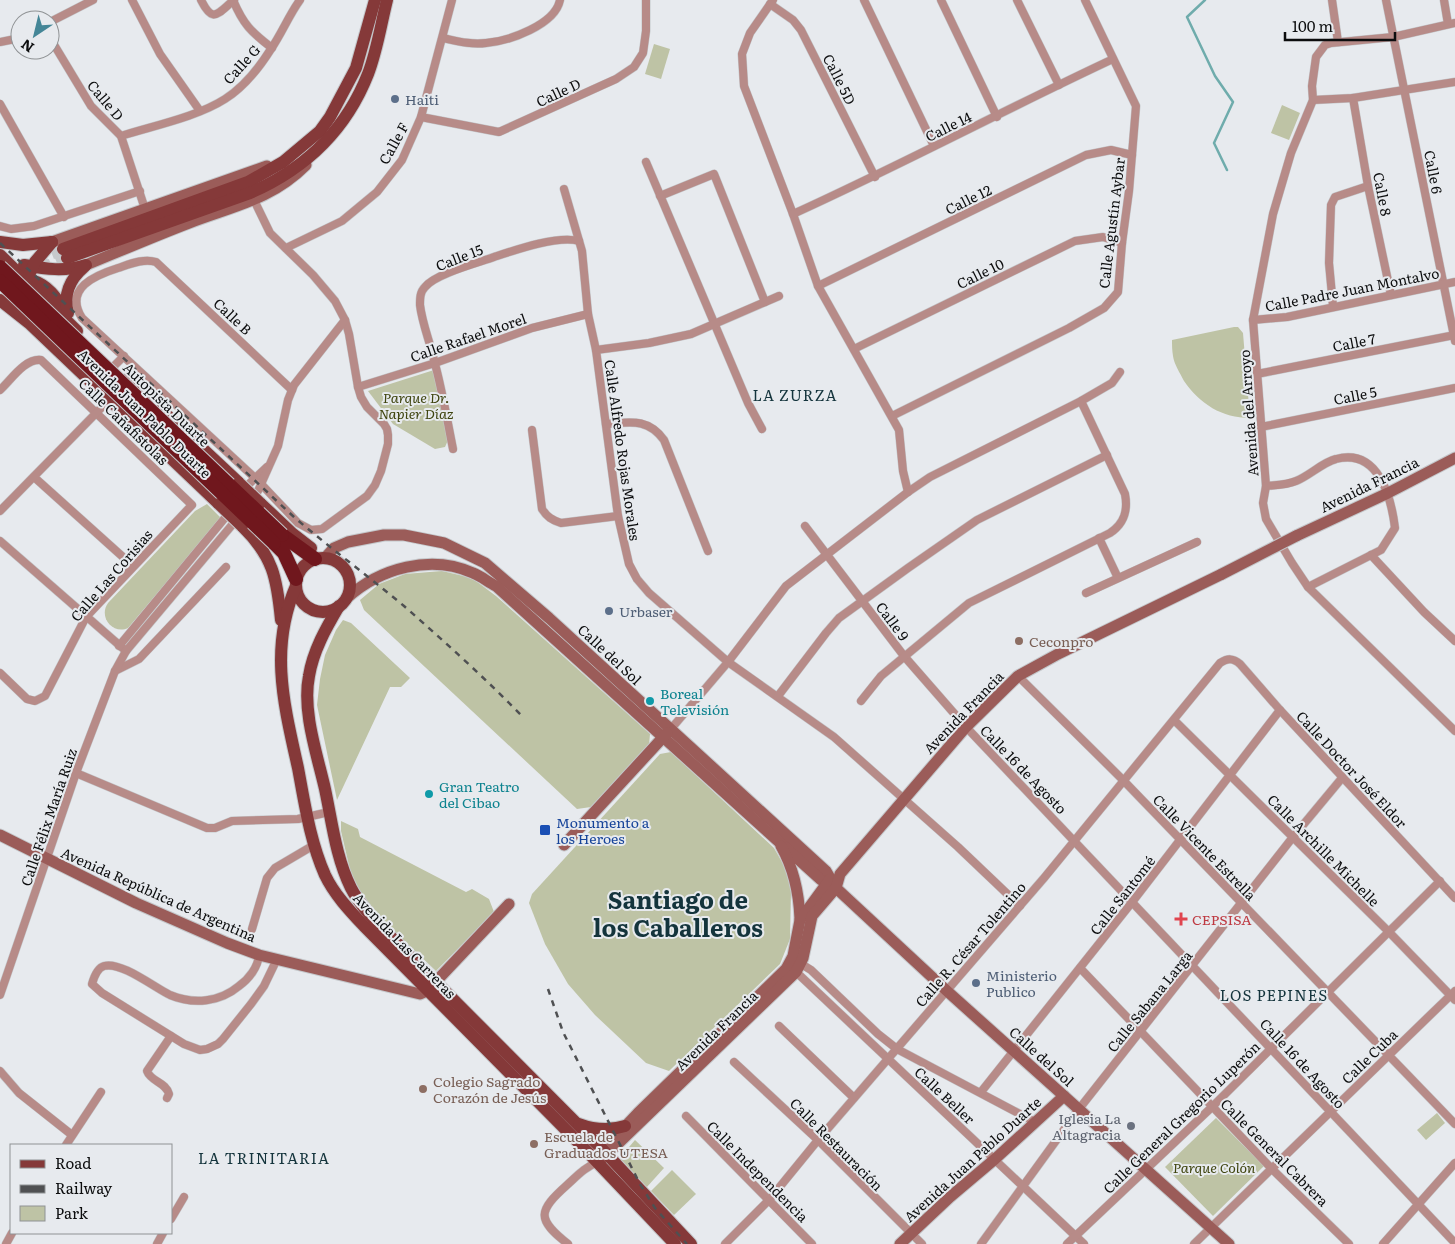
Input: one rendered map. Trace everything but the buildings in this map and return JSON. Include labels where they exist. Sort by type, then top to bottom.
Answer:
[{"type":"highway","name":"Autopista Duarte","points":[[2,261],[274,544],[321,558]]},
{"type":"highway","name":"Autopista Duarte","points":[[0,281],[284,552],[296,583]]},
{"type":"main road","points":[[61,250],[248,182],[283,162],[307,143],[320,131],[330,117],[356,68],[375,0]]},
{"type":"main road","points":[[2,261],[54,270],[64,270],[86,265],[190,222],[254,200],[290,180],[341,126],[359,94],[368,73],[387,0]]},
{"type":"main road","points":[[20,310],[26,280],[32,266],[145,209],[269,165],[307,143]]},
{"type":"main road","points":[[0,242],[61,250],[250,193],[272,182],[320,148]]},
{"type":"main road","name":"Avenida Juan Pablo Duarte","points":[[2,261],[40,293],[76,331],[114,366],[248,481],[293,534],[321,558]]},
{"type":"main road","points":[[69,318],[67,293],[74,277],[86,265]]},
{"type":"main road","points":[[0,277],[42,284],[51,291],[76,331]]},
{"type":"main road","points":[[20,310],[27,295],[33,292],[40,293]]},
{"type":"main road","name":"Avenida Juan Pablo Duarte","points":[[0,300],[20,310],[29,323],[219,504],[237,526],[254,538],[274,544],[282,630]]},
{"type":"main road","points":[[0,306],[20,310]]},
{"type":"main road","name":"Avenida Francia","points":[[601,1157],[625,1126],[794,965],[800,920],[810,904],[833,881],[966,727],[1018,676],[1058,654],[1296,536],[1388,493],[1455,458]]},
{"type":"main road","name":"Calle del Sol","points":[[321,558],[334,548],[348,542],[384,535],[404,535],[444,543],[485,563],[545,622],[667,734],[776,838],[833,881],[947,991],[1229,1244]]},
{"type":"main road","points":[[321,558],[335,560],[346,570],[350,584],[343,602],[332,610],[324,612],[308,607],[302,601],[296,583],[303,566],[321,558]]},
{"type":"main road","name":"Calle del Sol","points":[[343,602],[372,581],[400,567],[425,564],[450,566],[472,572],[496,586],[545,622]]},
{"type":"main road","name":"Avenida Las Carreras","points":[[296,583],[282,630],[280,654],[283,698],[307,818],[314,845],[326,875],[346,906],[577,1123],[601,1157],[675,1244]]},
{"type":"main road","name":"Avenida Las Carreras","points":[[343,602],[327,626],[316,652],[309,677],[307,705],[329,812],[344,872],[351,889],[431,987],[691,1244]]},
{"type":"main road","points":[[564,844],[667,734]]},
{"type":"main road","name":"Calle del Sol","points":[[667,734],[826,872],[833,881]]},
{"type":"main road","name":"Avenida República de Argentina","points":[[0,835],[136,903],[259,955],[420,994],[431,987]]},
{"type":"main road","points":[[776,838],[787,856],[796,881],[800,920]]},
{"type":"main road","name":"Avenida Francia","points":[[601,1157],[794,965],[812,916],[833,881]]},
{"type":"main road","points":[[431,987],[509,904]]},
{"type":"main road","name":"Avenida Juan Pablo Duarte","points":[[900,1244],[1064,1096]]},
{"type":"main road","points":[[577,1123],[604,1130],[625,1126]]},
{"type":"street","points":[[60,17],[93,0]]},
{"type":"street","points":[[132,0],[160,54],[200,111]]},
{"type":"street","points":[[201,0],[208,13],[212,15],[218,13],[234,0],[242,19],[254,35],[272,48]]},
{"type":"street","name":"Calle G","points":[[120,136],[200,111],[224,100],[235,92],[252,75],[272,48],[300,0]]},
{"type":"street","name":"Calle F","points":[[286,248],[342,221],[377,192],[402,160],[421,117],[452,0]]},
{"type":"street","points":[[443,38],[470,43],[501,41],[521,34],[546,21],[558,7],[560,0]]},
{"type":"street","name":"Calle D","points":[[421,117],[499,132],[616,79],[634,67],[643,53],[646,31],[646,0]]},
{"type":"street","points":[[864,0],[934,146]]},
{"type":"street","points":[[940,0],[997,116]]},
{"type":"street","points":[[1017,0],[1059,85]]},
{"type":"street","name":"Calle Agustín Aybar","points":[[892,416],[1069,328],[1104,308],[1118,292],[1136,106],[1085,0]]},
{"type":"street","points":[[1332,0],[1338,42],[1393,37],[1452,24],[1444,0]]},
{"type":"street","points":[[1386,0],[1393,37]]},
{"type":"street","points":[[771,2],[750,33],[742,54],[744,86],[793,214],[818,286],[899,430],[908,492]]},
{"type":"street","name":"Calle 5D","points":[[771,2],[793,20],[801,30],[875,177]]},
{"type":"street","name":"Calle 6","points":[[1393,37],[1455,337]]},
{"type":"street","name":"Avenida del Arroyo","points":[[1338,42],[1325,45],[1316,57],[1312,86],[1313,100],[1291,153],[1273,214],[1253,320],[1266,486],[1263,504],[1266,519],[1308,588],[1455,731]]},
{"type":"street","name":"Calle D","points":[[60,55],[91,106],[120,136],[145,209]]},
{"type":"street","name":"Calle 14","points":[[793,214],[875,177],[934,146],[1114,60]]},
{"type":"street","points":[[1313,100],[1353,98],[1455,82]]},
{"type":"street","name":"Calle 8","points":[[1353,98],[1368,186],[1391,294]]},
{"type":"street","points":[[0,104],[64,216]]},
{"type":"street","name":"Calle 12","points":[[818,286],[1086,155],[1111,150],[1132,155]]},
{"type":"street","points":[[646,162],[748,403],[762,429]]},
{"type":"street","points":[[660,196],[714,174],[765,302]]},
{"type":"street","points":[[1333,306],[1329,263],[1331,205],[1335,196],[1368,186]]},
{"type":"street","name":"Calle Alfredo Rojas Morales","points":[[564,188],[582,251],[588,314],[596,350],[618,516],[629,564],[637,580],[649,593],[728,662],[834,737],[1020,906]]},
{"type":"street","points":[[0,226],[12,228],[34,226],[140,191]]},
{"type":"street","points":[[254,200],[270,233],[313,275],[335,301],[345,320],[349,334],[358,387],[366,406],[387,429],[388,444],[375,485],[367,496],[322,529],[316,531],[298,523],[260,493],[281,435],[284,415],[292,390],[345,320]]},
{"type":"street","name":"Calle 10","points":[[854,350],[1075,241],[1103,237],[1122,243]]},
{"type":"street","name":"Calle 15","points":[[453,449],[435,362],[420,307],[420,297],[424,288],[430,282],[452,272],[500,255],[552,241],[572,239],[579,241]]},
{"type":"street","name":"Calle B","points":[[124,356],[82,318],[77,306],[79,293],[90,278],[144,261],[156,262],[292,390]]},
{"type":"street","name":"Calle Padre Juan Montalvo","points":[[1253,320],[1287,317],[1455,282]]},
{"type":"street","points":[[596,350],[649,343],[691,334],[778,296]]},
{"type":"street","name":"Calle Rafael Morel","points":[[358,387],[532,328],[588,314]]},
{"type":"street","name":"Calle 7","points":[[1257,374],[1455,337]]},
{"type":"street","points":[[114,366],[124,356],[248,481],[269,466]]},
{"type":"street","name":"Calle Cañafistolas","points":[[0,390],[28,363],[36,359],[41,360],[192,505]]},
{"type":"street","points":[[667,734],[728,662],[786,586],[826,554],[930,477],[1081,401],[1112,383],[1120,372]]},
{"type":"street","name":"Calle 5","points":[[1261,427],[1455,388]]},
{"type":"street","points":[[0,511],[109,400]]},
{"type":"street","points":[[861,700],[881,676],[969,603],[1110,533],[1123,521],[1127,504],[1125,494],[1081,401]]},
{"type":"street","points":[[606,424],[635,422],[650,426],[660,434],[687,494],[708,551]]},
{"type":"street","points":[[532,430],[542,509],[547,516],[561,523],[618,516]]},
{"type":"street","points":[[778,696],[839,618],[977,520],[1107,455]]},
{"type":"street","points":[[1266,486],[1295,482],[1336,459],[1351,458],[1362,460],[1372,466],[1388,493],[1395,528],[1381,550],[1308,588]]},
{"type":"street","points":[[34,477],[133,566]]},
{"type":"street","name":"Calle Las Corisias","points":[[0,673],[27,699],[35,701],[45,696],[86,617],[192,505]]},
{"type":"street","points":[[122,648],[224,519]]},
{"type":"street","points":[[122,648],[237,526]]},
{"type":"street","name":"Calle 9","points":[[805,526],[904,656],[966,727]]},
{"type":"street","points":[[1099,538],[1118,578]]},
{"type":"street","points":[[0,541],[122,648]]},
{"type":"street","points":[[1086,593],[1197,542]]},
{"type":"street","points":[[1371,555],[1424,612],[1455,641]]},
{"type":"street","points":[[115,671],[139,659],[226,567]]},
{"type":"street","name":"Calle Félix María Ruiz","points":[[0,995],[76,773],[122,648]]},
{"type":"street","name":"Calle Doctor José Eldor","points":[[1230,659],[1240,664],[1342,778],[1455,898]]},
{"type":"street","name":"Calle R. César Tolentino","points":[[725,1244],[769,1200],[818,1140],[1020,906],[1220,662],[1230,659]]},
{"type":"street","name":"Calle Vicente Estrella","points":[[1018,676],[1123,780],[1455,1124]]},
{"type":"street","name":"Calle Santomé","points":[[981,1092],[1133,901],[1280,710]]},
{"type":"street","name":"Calle Archille Michelle","points":[[1174,720],[1453,996]]},
{"type":"street","name":"Calle 16 de Agosto","points":[[966,727],[1133,901],[1455,1243]]},
{"type":"street","points":[[76,773],[207,828],[215,828],[232,820],[265,821],[307,818],[329,812]]},
{"type":"street","name":"Calle Sabana Larga","points":[[981,1244],[1078,1109],[1193,966],[1293,837],[1342,778]]},
{"type":"street","points":[[252,929],[267,878],[275,868],[314,845]]},
{"type":"street","name":"Calle General Gregorio Luperón","points":[[1067,1244],[1213,1106],[1440,881]]},
{"type":"street","points":[[259,955],[253,972],[244,983],[222,998],[212,1000],[187,1000],[171,995],[125,970],[110,965],[103,966],[97,971],[92,984],[97,990],[184,1044],[200,1050],[208,1049],[218,1044],[255,999],[268,978],[276,959]]},
{"type":"street","points":[[794,965],[811,970],[878,1034],[897,1049],[1035,1122]]},
{"type":"street","name":"Calle Beller","points":[[794,965],[888,1059],[1084,1244]]},
{"type":"street","name":"Calle General Cabrera","points":[[1080,968],[1272,1169],[1349,1244]]},
{"type":"street","name":"Calle Cuba","points":[[1194,1244],[1388,1055],[1453,996]]},
{"type":"street","points":[[780,1026],[854,1098]]},
{"type":"street","points":[[167,1098],[169,1094],[166,1087],[149,1076],[146,1070],[171,1036]]},
{"type":"street","name":"Calle Restauración","points":[[734,1062],[818,1140],[922,1244]]},
{"type":"street","points":[[0,1071],[19,1093],[72,1135]]},
{"type":"street","points":[[67,1144],[101,1092]]},
{"type":"street","name":"Calle Independencia","points":[[686,1116],[812,1244]]},
{"type":"street","points":[[568,1244],[552,1231],[545,1218],[545,1208],[550,1200],[586,1167],[601,1157]]},
{"type":"street","points":[[1383,1244],[1455,1163]]},
{"type":"street","points":[[172,1217],[184,1197]]},
{"type":"green space","points":[[654,44],[670,49],[661,79],[645,74]]},
{"type":"green space","points":[[1282,105],[1300,113],[1289,140],[1271,133]]},
{"type":"green space","points":[[1238,327],[1243,333],[1250,418],[1221,412],[1205,403],[1184,381],[1173,356],[1172,340]]},
{"type":"green space","name":"Parque Dr. Napier Díaz","points":[[434,370],[452,431],[445,447],[435,449],[393,424],[368,391]]},
{"type":"green space","points":[[207,504],[221,518],[128,628],[122,630],[112,627],[105,614],[105,608],[108,603],[195,511]]},
{"type":"green space","points":[[442,571],[472,578],[496,596],[650,734],[649,745],[591,807],[577,809],[364,610],[360,600],[379,584],[405,574]]},
{"type":"green space","points":[[343,620],[351,623],[410,678],[401,687],[390,687],[337,800],[317,705],[325,655],[336,630]]},
{"type":"green space","points":[[671,752],[774,848],[786,869],[791,891],[790,939],[780,964],[669,1071],[646,1063],[595,1015],[568,984],[545,944],[529,903],[532,894],[660,754]]},
{"type":"green space","points":[[341,821],[358,829],[360,837],[466,892],[472,889],[489,899],[494,912],[436,971],[377,915],[361,893],[351,874],[341,831]]},
{"type":"green space","points":[[1437,1113],[1445,1123],[1426,1140],[1417,1130]]},
{"type":"green space","name":"Parque Colón","points":[[1216,1118],[1264,1166],[1213,1216],[1165,1167]]},
{"type":"green space","points":[[635,1140],[664,1168],[646,1188],[618,1160]]},
{"type":"green space","points":[[672,1170],[696,1194],[674,1215],[651,1191]]},
{"type":"waterway","points":[[1205,0],[1187,17],[1215,76],[1233,102],[1214,143],[1227,170]]},
{"type":"tunnel","points":[[35,260],[63,249]]},
{"type":"tunnel","points":[[40,269],[67,258]]},
{"type":"railway","points":[[0,243],[294,517],[404,606],[524,718]]},
{"type":"railway","points":[[548,989],[563,1032],[640,1184],[655,1208],[687,1244]]},
{"type":"place","name":"Haiti","points":[[395,99]]},
{"type":"place","name":"Urbaser","points":[[609,611]]},
{"type":"place","name":"Ceconpro","points":[[1019,641]]},
{"type":"place","name":"Boreal Televisión","points":[[650,701]]},
{"type":"place","name":"Gran Teatro del Cibao","points":[[429,794]]},
{"type":"place","name":"Monumento a los Heroes","points":[[545,830]]},
{"type":"place","name":"CEPSISA","points":[[1181,919]]},
{"type":"place","name":"Ministerio Publico","points":[[976,983]]},
{"type":"place","name":"Colegio Sagrado Corazón de Jesús","points":[[423,1089]]},
{"type":"place","name":"Iglesia La Altagracia","points":[[1131,1126]]},
{"type":"place","name":"Escuela de Graduados UTESA","points":[[534,1144]]},
{"type":"district","name":"LA ZURZA","points":[[795,394]]},
{"type":"district","name":"Santiago de los Caballeros","points":[[678,912]]},
{"type":"district","name":"LOS PEPINES","points":[[1274,994]]},
{"type":"district","name":"LA TRINITARIA","points":[[264,1157]]}]
